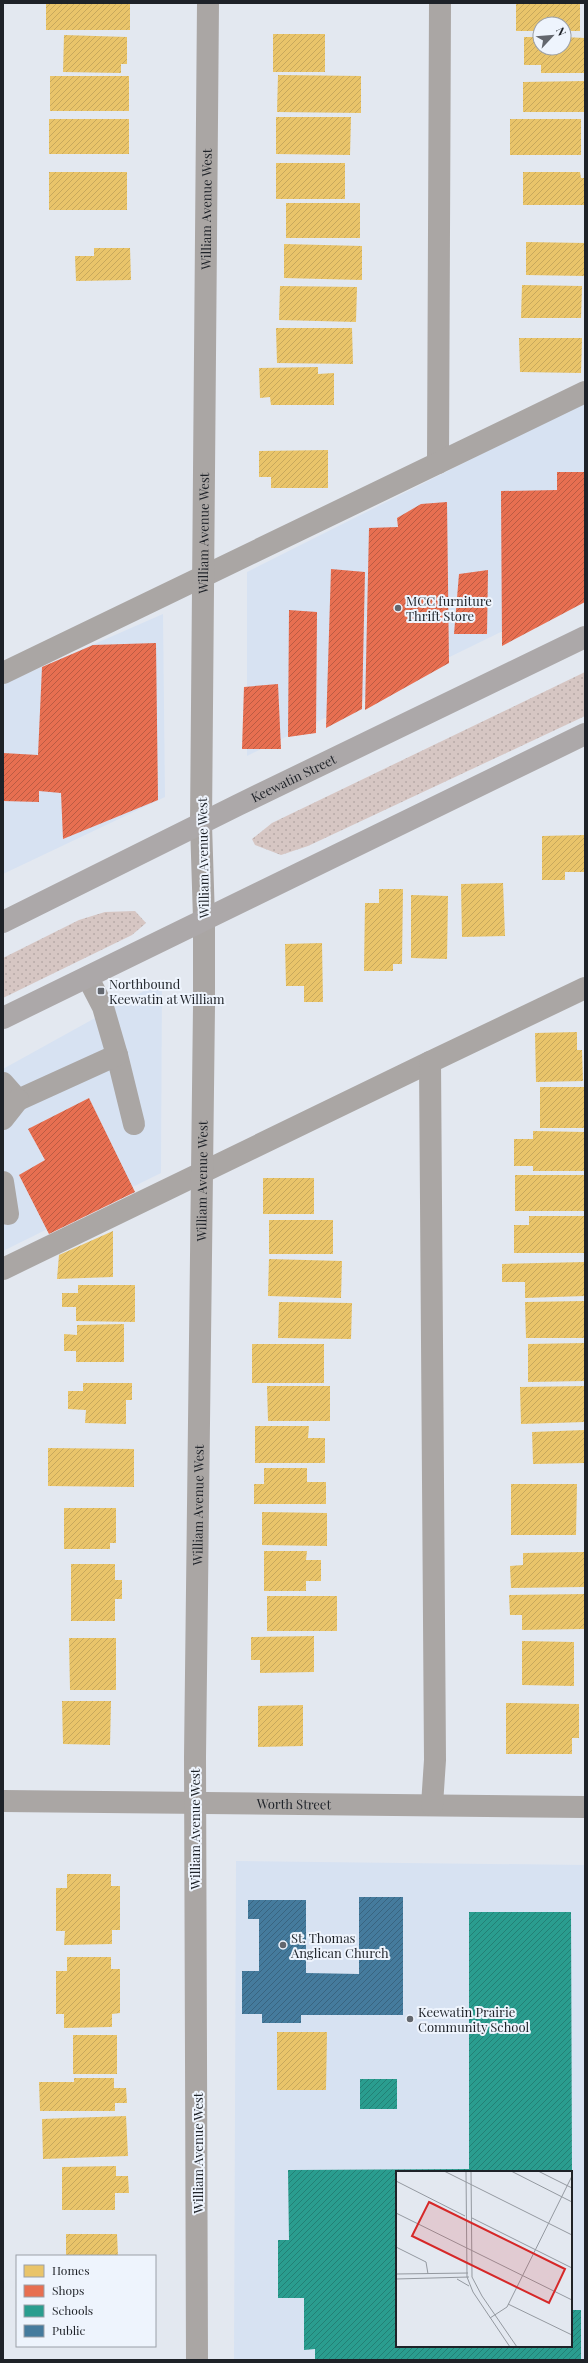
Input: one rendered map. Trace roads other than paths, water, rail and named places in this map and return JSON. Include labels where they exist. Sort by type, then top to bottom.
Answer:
[{"type":"main road","name":"Keewatin Street","points":[[3,922],[585,636]]},
{"type":"main road","points":[[3,1018],[88,978],[204,918],[585,734]]},
{"type":"street","name":"William Avenue West","points":[[197,2360],[196,1803],[204,918],[201,824],[208,3]]},
{"type":"street","points":[[438,463],[440,3]]},
{"type":"street","points":[[3,673],[585,392]]},
{"type":"street","points":[[88,978],[103,1007],[117,1054],[134,1124]]},
{"type":"street","points":[[3,1269],[585,988]]},
{"type":"street","points":[[3,1119],[18,1100],[117,1054]]},
{"type":"street","points":[[430,1062],[435,1760],[432,1806]]},
{"type":"street","points":[[3,1084],[18,1100]]},
{"type":"street","points":[[3,1182],[8,1214]]},
{"type":"street","name":"Worth Street","points":[[3,1801],[585,1807]]},
{"type":"place","name":"MCC furniture Thrift Store","points":[[398,608]]},
{"type":"place","name":"Northbound Keewatin at William","points":[[101,991]]},
{"type":"place","name":"St. Thomas Anglican Church","points":[[283,1945]]},
{"type":"place","name":"Keewatin Prairie Community School","points":[[410,2019]]}]
